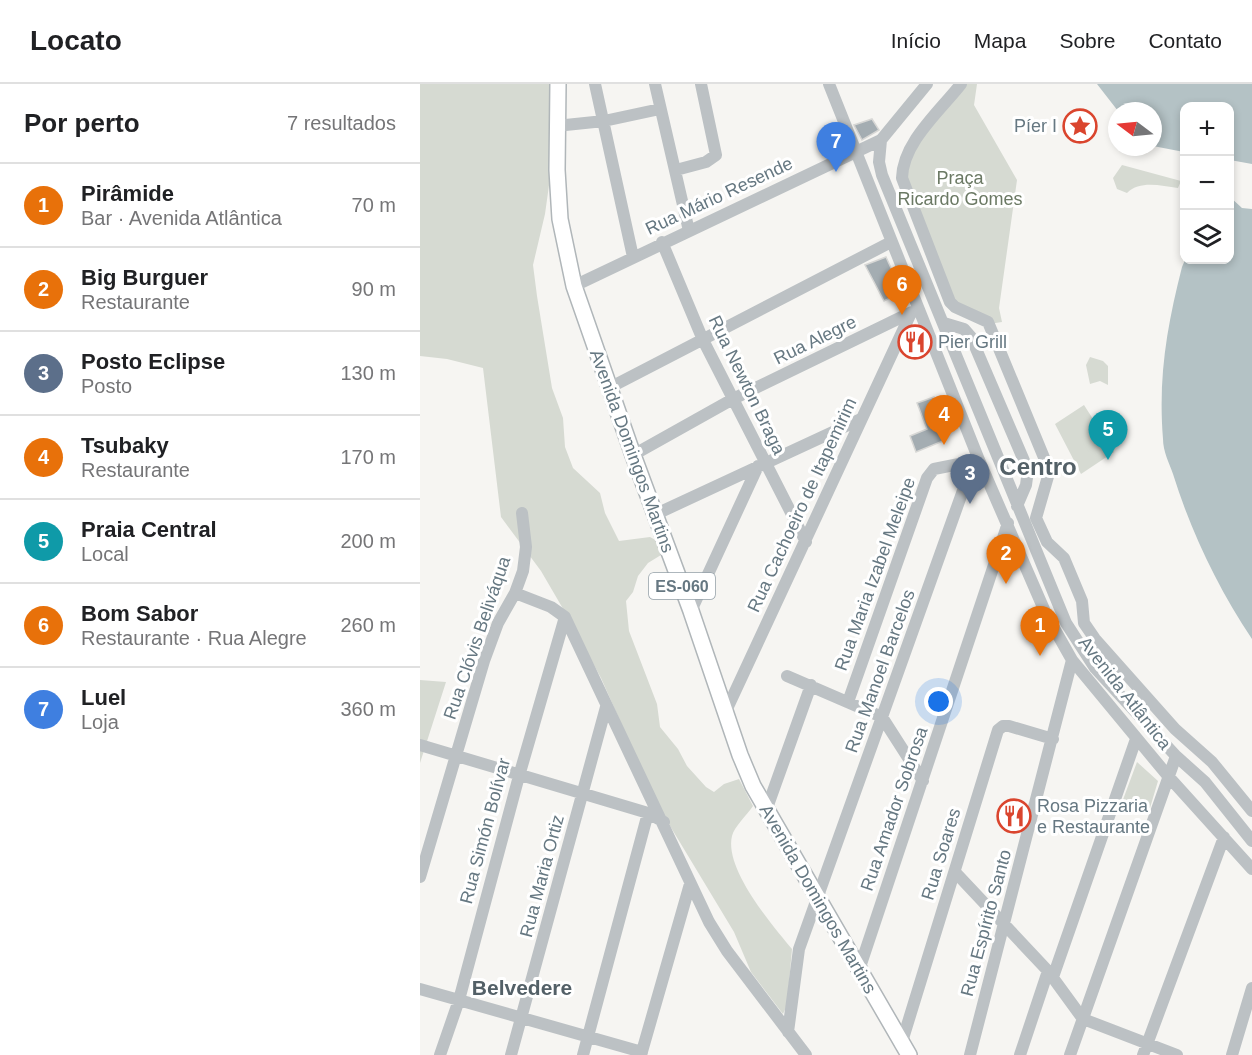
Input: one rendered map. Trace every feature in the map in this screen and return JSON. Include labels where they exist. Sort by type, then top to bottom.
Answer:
[{"type":"main road","name":"Avenida Domingos Martins","points":[[558,84],[556,126],[560,219],[574,286],[654,515],[691,611],[740,755],[767,808],[905,1050]]},
{"type":"street","points":[[595,84],[633,257]]},
{"type":"street","points":[[655,84],[689,231]]},
{"type":"street","points":[[676,170],[706,162],[716,155],[700,84]]},
{"type":"street","name":"Avenida Atlântica","points":[[829,84],[891,242],[915,311],[1046,614],[1072,660],[1136,739],[1252,869]]},
{"type":"street","points":[[881,140],[927,84]]},
{"type":"street","points":[[961,84],[910,149],[902,178],[950,302],[955,307],[988,322],[1045,460],[1049,473],[1037,508],[1036,518],[1047,542],[1064,558],[1082,600],[1084,622],[1095,639],[1175,729],[1212,762],[1252,811]]},
{"type":"street","points":[[556,126],[604,121],[660,109]]},
{"type":"street","name":"Avenida Atlântica","points":[[881,140],[879,162],[882,175],[1066,623],[1095,668],[1176,756],[1205,782],[1216,800],[1252,841]]},
{"type":"street","name":"Rua Mário Resende","points":[[574,286],[855,150],[881,140]]},
{"type":"street","name":"Rua Newton Braga","points":[[662,242],[703,340],[734,399],[762,465],[806,542]]},
{"type":"street","points":[[609,388],[891,242]]},
{"type":"street","name":"Rua Alegre","points":[[633,455],[734,399],[915,311]]},
{"type":"street","name":"Rua Cachoeiro de Itapemirim","points":[[726,711],[861,419],[915,311]]},
{"type":"street","points":[[944,323],[964,329],[971,337],[1028,470],[1026,485],[1017,506]]},
{"type":"street","points":[[654,515],[861,419]]},
{"type":"street","name":"Rua Maria Izabel Meleipe","points":[[848,702],[927,478],[934,469],[979,460]]},
{"type":"street","name":"Rua Manoel Barcelos","points":[[788,1032],[799,949],[969,475],[979,460]]},
{"type":"street","points":[[691,611],[762,465]]},
{"type":"street","name":"Rua Clóvis Beliváqua","points":[[420,877],[498,623],[515,594],[523,571],[526,547],[522,513]]},
{"type":"street","name":"Rua Amador Sobrosa","points":[[859,970],[1008,523]]},
{"type":"street","points":[[515,594],[551,607],[565,617],[664,822],[690,884],[727,951],[806,1055]]},
{"type":"street","name":"Rua Simón Bolívar","points":[[441,1055],[459,1000],[519,776],[565,617]]},
{"type":"street","name":"Rua Espírito Santo","points":[[970,1055],[1072,660]]},
{"type":"street","points":[[787,676],[882,717],[923,782]]},
{"type":"street","points":[[767,808],[811,685]]},
{"type":"street","name":"Rua Maria Ortiz","points":[[511,1055],[523,1018],[606,706]]},
{"type":"street","name":"Rua Soares","points":[[905,1050],[998,730],[1003,726],[1009,726],[1053,739]]},
{"type":"street","points":[[1020,1055],[1136,739]]},
{"type":"street","points":[[420,745],[648,813],[664,822]]},
{"type":"street","points":[[1070,1055],[1176,756]]},
{"type":"street","points":[[583,1055],[648,813]]},
{"type":"street","points":[[1143,1055],[1224,837]]},
{"type":"street","points":[[955,872],[1050,974],[1083,1019],[1177,1055]]},
{"type":"street","points":[[420,989],[588,1036],[642,1054],[690,884]]},
{"type":"street","points":[[1232,1055],[1252,988]]},
{"type":"green space","points":[[420,84],[549,84],[551,171],[545,214],[533,265],[552,388],[563,418],[565,447],[573,468],[600,493],[605,513],[619,541],[650,537],[659,542],[661,555],[648,563],[638,576],[633,592],[626,601],[629,631],[657,704],[660,727],[678,749],[687,766],[706,787],[714,792],[724,784],[739,779],[753,806],[733,832],[731,849],[742,880],[773,926],[792,949],[787,1005],[783,1014],[751,972],[734,932],[658,806],[601,678],[569,619],[541,571],[501,517],[483,368],[447,359],[420,356]]},
{"type":"green space","name":"Praça Ricardo Gomes","points":[[955,84],[977,84],[974,105],[1017,180],[999,308],[1002,322],[989,324],[950,308],[899,167]]},
{"type":"green space","points":[[1122,165],[1180,181],[1180,183],[1178,188],[1158,185],[1138,186],[1127,193],[1117,189],[1113,178]]},
{"type":"green space","points":[[1090,357],[1103,361],[1108,366],[1108,385],[1100,381],[1090,384],[1086,365]]},
{"type":"green space","points":[[1084,405],[1114,452],[1081,474],[1055,424]]},
{"type":"green space","points":[[420,680],[446,682],[420,763]]},
{"type":"green space","points":[[1137,762],[1158,781],[1150,808],[1141,806],[1136,812],[1121,805]]},
{"type":"shaded area","points":[[1097,84],[1252,84],[1252,164],[1234,161],[1234,102],[1180,102],[1180,151],[1162,148],[1162,102],[1111,102]]},
{"type":"shaded area","points":[[1234,201],[1242,208],[1252,209],[1252,639],[1217,580],[1197,538],[1163,443],[1162,394],[1165,352],[1183,264],[1234,264]]},
{"type":"building","points":[[872,119],[879,130],[862,140],[854,125]]},
{"type":"building","points":[[886,257],[902,292],[884,301],[865,265]]},
{"type":"building","points":[[934,397],[947,430],[946,436],[943,441],[916,452],[910,436],[927,429],[917,403]]},
{"type":"place","name":"Píer I","points":[[1080,126]]},
{"type":"place","name":"Luel","points":[[836,172]]},
{"type":"place","name":"Bom Sabor","points":[[902,315]]},
{"type":"place","name":"Pier Grill","points":[[915,342]]},
{"type":"place","name":"Tsubaky","points":[[944,445]]},
{"type":"place","name":"Praia Central","points":[[1108,460]]},
{"type":"place","name":"Posto Eclipse","points":[[970,504]]},
{"type":"place","name":"Big Burguer","points":[[1006,584]]},
{"type":"place","name":"Pirâmide","points":[[1040,656]]},
{"type":"place","name":"Rosa Pizzaria e Restaurante","points":[[1014,816]]},
{"type":"district","name":"Centro","points":[[1038,467]]},
{"type":"district","name":"Belvedere","points":[[522,988]]}]
